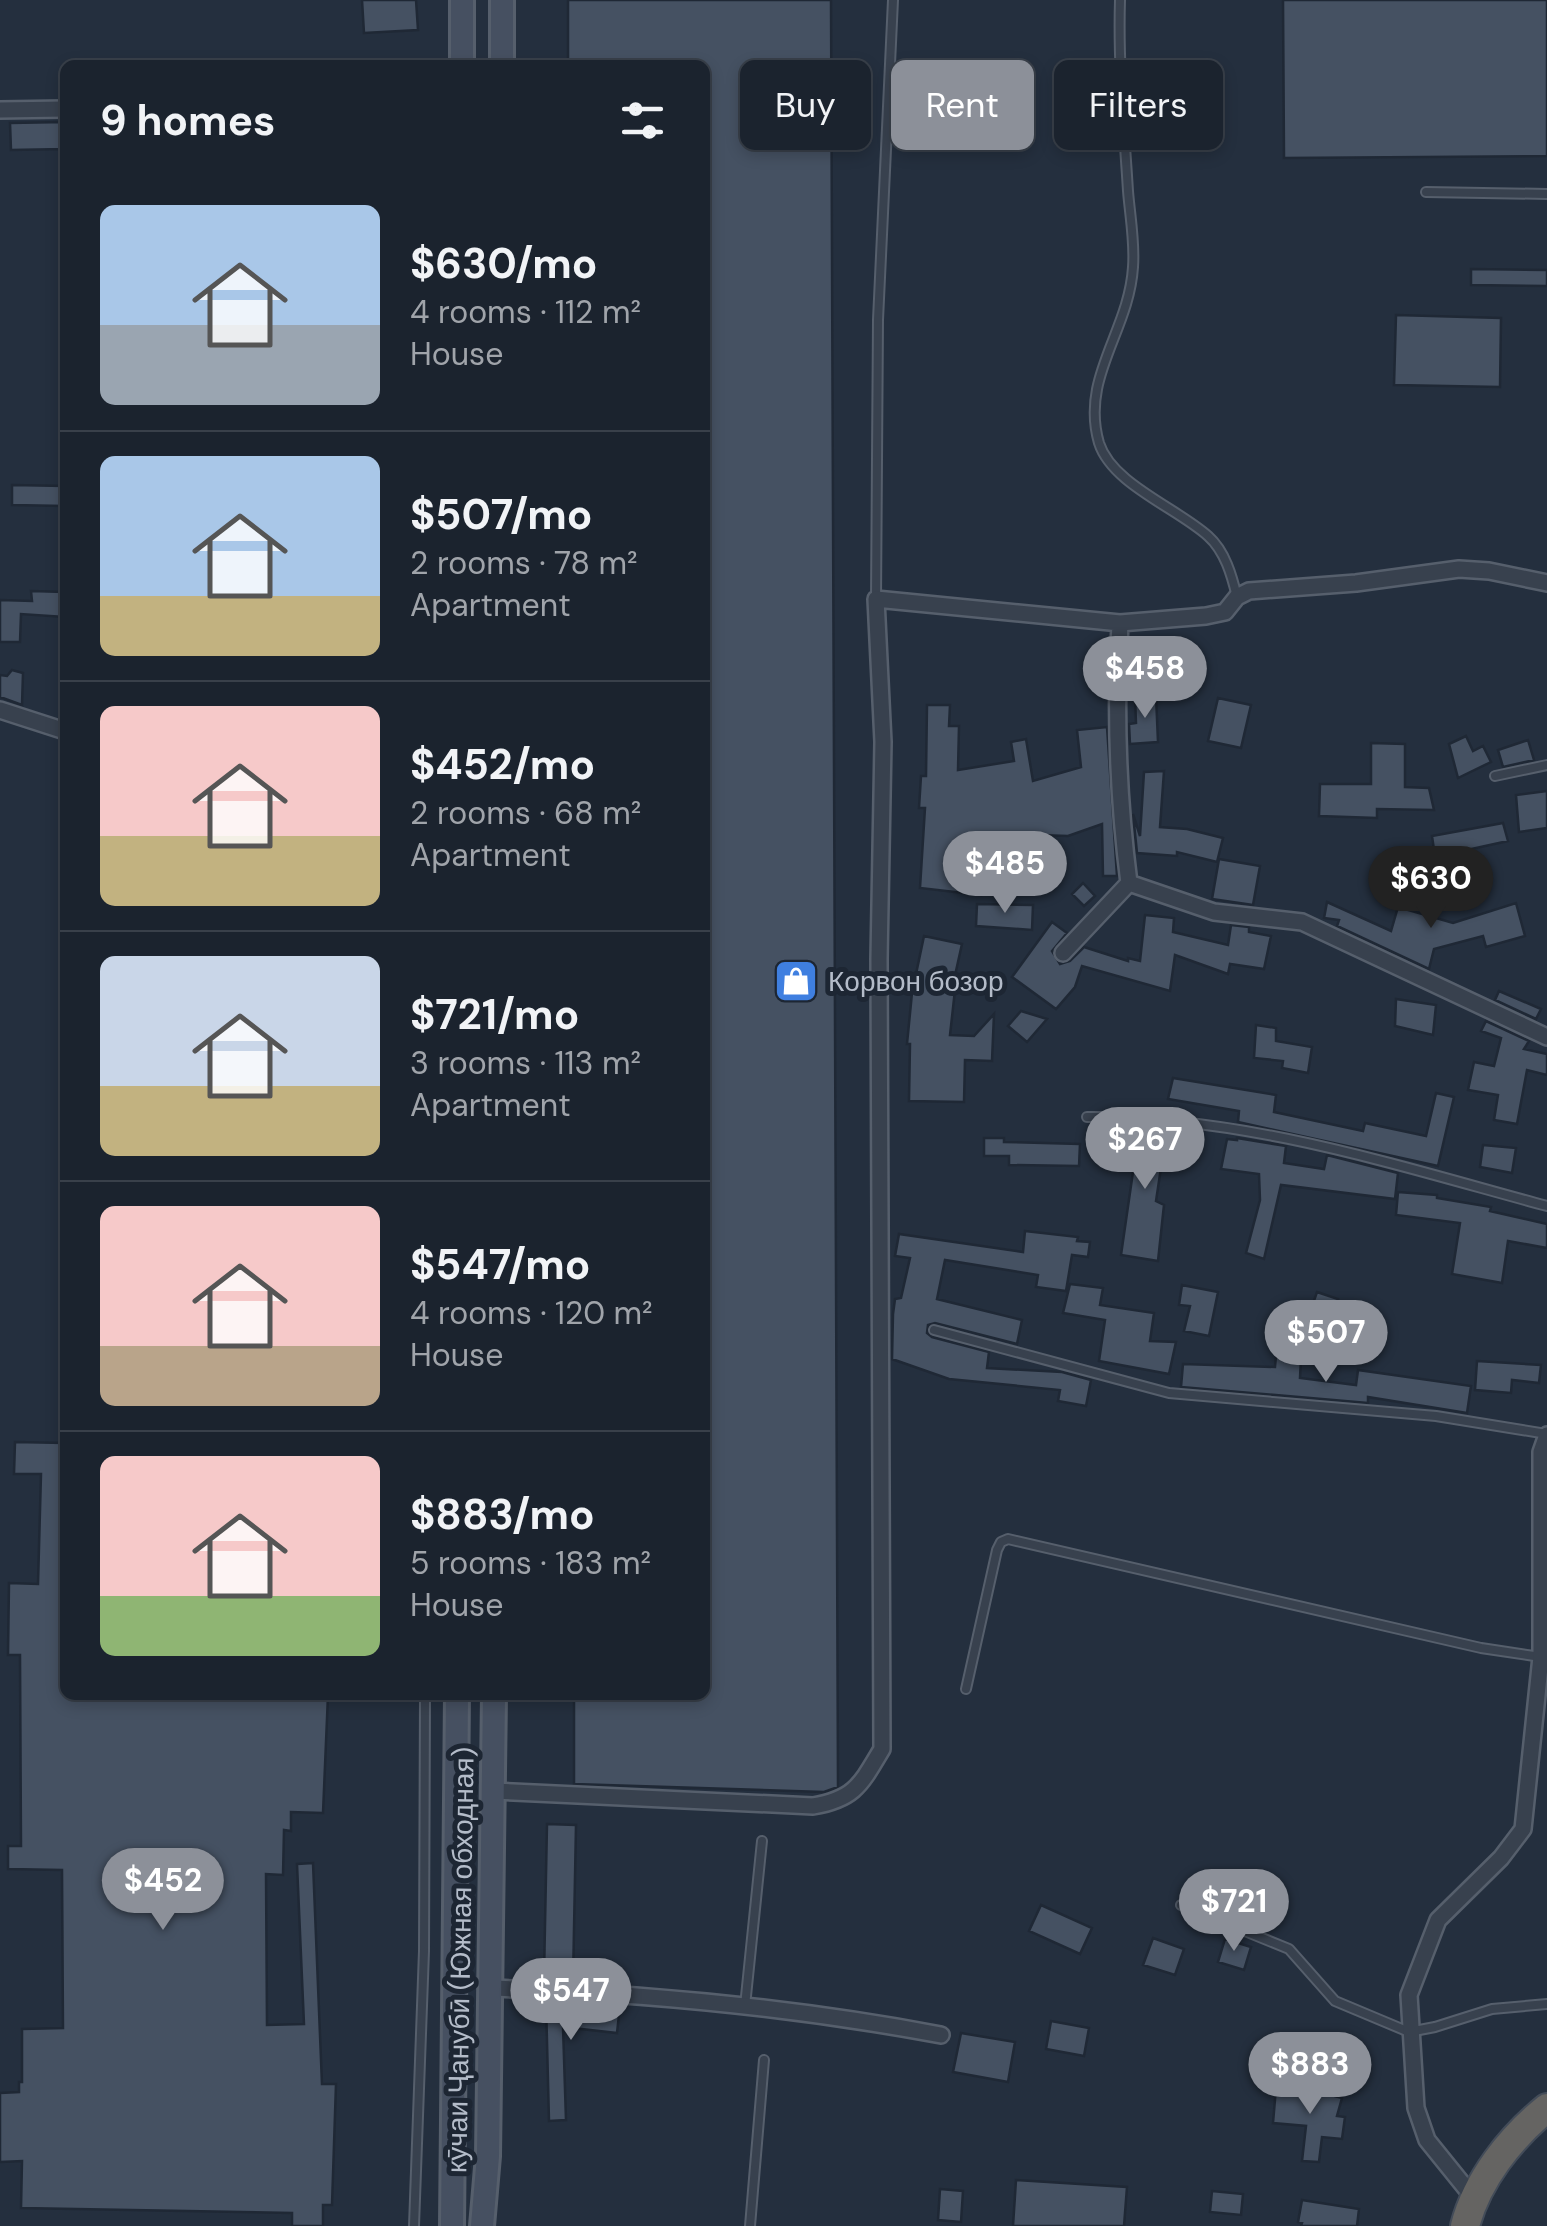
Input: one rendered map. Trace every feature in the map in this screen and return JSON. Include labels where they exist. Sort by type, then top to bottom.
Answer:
[{"type":"highway","points":[[1465,2226],[1472,2197],[1522,2128],[1547,2108]]},
{"type":"main road","points":[[462,0],[462,60]]},
{"type":"main road","points":[[502,0],[502,60]]},
{"type":"main road","name":"кӯчаи Ҷанубӣ (Южная обходная)","points":[[452,2226],[456,1700]]},
{"type":"main road","name":"кӯчаи Ҷанубӣ (Южная обходная)","points":[[482,2226],[488,2156],[494,1700]]},
{"type":"street","points":[[0,110],[60,109]]},
{"type":"street","points":[[494,1791],[813,1806],[848,1796],[863,1781],[882,1749],[879,959],[883,742],[876,598],[1120,623],[1206,616],[1232,607],[1237,597],[1260,589],[1356,583],[1458,569],[1547,583]]},
{"type":"street","points":[[1120,623],[1117,679],[1129,883]]},
{"type":"street","points":[[0,710],[60,729]]},
{"type":"street","points":[[1063,952],[1129,883]]},
{"type":"street","points":[[1129,883],[1214,912],[1302,922],[1547,1037]]},
{"type":"street","points":[[1472,2197],[1427,2140],[1416,2108],[1409,1995],[1438,1920],[1523,1829],[1541,1657],[1541,1452],[1547,1434]]},
{"type":"street","points":[[490,1988],[590,1991],[838,2015],[941,2035]]},
{"type":"lane","points":[[876,598],[878,320],[893,0]]},
{"type":"lane","points":[[1120,0],[1118,56],[1133,265],[1128,307],[1092,401],[1100,446],[1114,470],[1211,538],[1230,569],[1237,597]]},
{"type":"lane","points":[[1426,192],[1547,194]]},
{"type":"lane","points":[[1495,776],[1547,765]]},
{"type":"lane","points":[[1087,1118],[1146,1117],[1222,1125],[1297,1139],[1547,1206]]},
{"type":"lane","points":[[934,1330],[1168,1392],[1436,1416],[1547,1434]]},
{"type":"lane","points":[[966,1688],[996,1550],[1008,1539],[1481,1648],[1541,1657]]},
{"type":"lane","points":[[414,2226],[424,1951],[425,1700]]},
{"type":"lane","points":[[745,2006],[762,1840]]},
{"type":"lane","points":[[1180,1905],[1289,1949],[1335,2001],[1409,2032],[1492,2008],[1547,2004]]},
{"type":"lane","points":[[750,2226],[764,2060]]},
{"type":"building","points":[[362,0],[416,0],[418,30],[364,33]]},
{"type":"building","name":"Корвон бозор","points":[[568,0],[831,0],[831,60],[740,60],[740,150],[832,150],[838,1787],[824,1792],[574,1784],[574,1700],[710,1700],[710,60],[568,60]]},
{"type":"building","points":[[1283,0],[1547,0],[1547,156],[1284,158]]},
{"type":"building","points":[[60,122],[60,149],[11,150],[10,123]]},
{"type":"building","points":[[1471,269],[1547,270],[1547,286],[1471,285]]},
{"type":"building","points":[[1396,315],[1501,318],[1500,387],[1394,385]]},
{"type":"building","points":[[12,485],[60,486],[60,506],[12,505]]},
{"type":"building","points":[[31,591],[60,592],[60,617],[21,614],[20,642],[0,642],[0,600],[32,601]]},
{"type":"building","points":[[12,670],[23,673],[22,705],[0,697],[0,675],[7,676]]},
{"type":"building","points":[[1135,696],[1156,696],[1158,742],[1130,744],[1129,724],[1136,723]]},
{"type":"building","points":[[1218,698],[1251,705],[1241,748],[1208,741]]},
{"type":"building","points":[[927,705],[950,705],[949,726],[959,726],[958,770],[1014,761],[1011,742],[1026,739],[1033,781],[1081,767],[1077,730],[1107,727],[1117,876],[1103,876],[1102,824],[1068,836],[1009,834],[1009,863],[984,862],[981,895],[920,888],[925,808],[919,808],[921,776],[926,776]]},
{"type":"building","points":[[1466,736],[1473,751],[1483,746],[1491,762],[1458,778],[1449,744]]},
{"type":"building","points":[[1528,740],[1534,760],[1503,767],[1498,750]]},
{"type":"building","points":[[1371,743],[1405,744],[1405,787],[1429,788],[1434,810],[1377,809],[1377,818],[1319,816],[1320,784],[1371,784]]},
{"type":"building","points":[[1164,771],[1160,827],[1223,838],[1217,862],[1177,852],[1177,856],[1137,853],[1133,814],[1140,836],[1144,772]]},
{"type":"building","points":[[1547,791],[1547,828],[1519,832],[1516,795]]},
{"type":"building","points":[[1503,823],[1508,841],[1435,857],[1432,836]]},
{"type":"building","points":[[1219,859],[1260,866],[1253,905],[1212,899]]},
{"type":"building","points":[[1083,883],[1095,896],[1084,906],[1072,894]]},
{"type":"building","points":[[1327,902],[1391,931],[1398,907],[1453,923],[1516,903],[1525,936],[1486,947],[1483,936],[1434,949],[1429,969],[1337,926],[1339,920],[1324,918]]},
{"type":"building","points":[[977,904],[1033,905],[1032,930],[976,926]]},
{"type":"building","points":[[1145,915],[1174,918],[1173,932],[1228,945],[1231,925],[1271,936],[1264,969],[1230,964],[1228,974],[1175,955],[1170,991],[1082,966],[1075,987],[1056,1009],[1012,977],[1052,922],[1067,933],[1052,951],[1060,964],[1070,961],[1084,947],[1140,961]]},
{"type":"building","points":[[924,936],[962,944],[952,989],[955,990],[950,1035],[974,1036],[994,1014],[992,1061],[965,1060],[964,1102],[909,1101],[907,1044]]},
{"type":"building","points":[[1499,991],[1541,1009],[1536,1019],[1495,1000]]},
{"type":"building","points":[[1396,999],[1436,1005],[1433,1035],[1395,1026]]},
{"type":"building","points":[[1021,1011],[1047,1019],[1027,1042],[1008,1026]]},
{"type":"building","points":[[1486,1021],[1529,1041],[1524,1049],[1547,1054],[1547,1075],[1527,1070],[1517,1124],[1494,1120],[1498,1095],[1468,1090],[1474,1062],[1494,1066],[1501,1038],[1481,1031]]},
{"type":"building","points":[[1256,1025],[1276,1028],[1276,1041],[1312,1047],[1308,1073],[1282,1068],[1283,1061],[1254,1058]]},
{"type":"building","points":[[1173,1078],[1276,1095],[1274,1112],[1363,1131],[1365,1123],[1426,1136],[1436,1093],[1454,1097],[1438,1166],[1238,1122],[1239,1111],[1168,1099]]},
{"type":"building","points":[[1117,1125],[1134,1126],[1133,1138],[1183,1143],[1178,1164],[1162,1161],[1156,1201],[1164,1205],[1158,1261],[1121,1255],[1135,1158],[1116,1153]]},
{"type":"building","points":[[984,1138],[1080,1144],[1079,1166],[1009,1165],[1009,1156],[984,1156]]},
{"type":"building","points":[[1227,1139],[1286,1146],[1284,1163],[1324,1169],[1327,1155],[1398,1173],[1395,1199],[1281,1185],[1264,1259],[1246,1253],[1260,1200],[1259,1174],[1221,1169]]},
{"type":"building","points":[[1483,1145],[1516,1148],[1512,1173],[1480,1167]]},
{"type":"building","points":[[1398,1192],[1437,1195],[1547,1224],[1547,1248],[1508,1241],[1502,1283],[1452,1274],[1460,1223],[1396,1215]]},
{"type":"building","points":[[1025,1231],[1090,1242],[1088,1257],[1072,1255],[1066,1291],[1036,1287],[1038,1275],[945,1260],[937,1299],[1022,1320],[1017,1344],[935,1323],[928,1325],[927,1333],[989,1352],[987,1368],[1062,1372],[1091,1380],[1086,1406],[1058,1401],[1060,1390],[949,1379],[892,1359],[895,1299],[901,1298],[910,1258],[895,1256],[899,1234],[1023,1252]]},
{"type":"building","points":[[1070,1284],[1103,1288],[1100,1305],[1154,1313],[1150,1341],[1176,1342],[1169,1374],[1099,1361],[1105,1320],[1063,1313]]},
{"type":"building","points":[[1182,1285],[1218,1292],[1209,1336],[1184,1331],[1190,1306],[1179,1305]]},
{"type":"building","points":[[1317,1292],[1338,1299],[1324,1351],[1304,1348],[1315,1315],[1310,1312]]},
{"type":"building","points":[[1276,1356],[1301,1358],[1300,1378],[1356,1385],[1358,1370],[1471,1386],[1467,1413],[1368,1397],[1368,1403],[1181,1387],[1183,1364],[1275,1367]]},
{"type":"building","points":[[1477,1361],[1541,1365],[1539,1383],[1512,1380],[1511,1393],[1475,1390]]},
{"type":"building","points":[[15,1442],[60,1443],[60,1700],[328,1700],[323,1813],[291,1812],[291,1831],[284,1830],[283,1875],[266,1874],[267,2025],[304,2024],[297,1864],[313,1863],[322,2084],[336,2084],[332,2205],[323,2205],[323,2226],[292,2226],[292,2213],[21,2208],[22,2161],[0,2162],[0,2093],[19,2092],[22,2029],[63,2028],[62,1870],[8,1869],[8,1846],[21,1846],[20,1655],[8,1655],[9,1583],[38,1584],[41,1474],[14,1474]]},
{"type":"building","points":[[547,1824],[576,1825],[573,1981],[544,1976]]},
{"type":"building","points":[[1041,1905],[1092,1928],[1080,1954],[1029,1931]]},
{"type":"building","points":[[1153,1938],[1184,1949],[1175,1975],[1143,1965]]},
{"type":"building","points":[[1225,1939],[1251,1947],[1244,1970],[1218,1962]]},
{"type":"building","points":[[546,2002],[620,2006],[617,2033],[563,2027],[566,2120],[549,2121]]},
{"type":"building","points":[[1051,2021],[1089,2028],[1084,2056],[1046,2049]]},
{"type":"building","points":[[961,2033],[1015,2042],[1008,2082],[953,2072]]},
{"type":"building","points":[[1276,2088],[1313,2090],[1342,2098],[1337,2116],[1345,2117],[1342,2139],[1322,2137],[1319,2162],[1302,2161],[1306,2126],[1273,2123]]},
{"type":"building","points":[[1016,2180],[1127,2187],[1124,2226],[1013,2226]]},
{"type":"building","points":[[940,2189],[963,2191],[961,2222],[938,2220]]},
{"type":"building","points":[[1212,2191],[1243,2194],[1241,2215],[1210,2212]]},
{"type":"building","points":[[1302,2200],[1359,2209],[1357,2226],[1301,2226],[1298,2222]]},
{"type":"place","name":"Корвон бозор","points":[[796,981]]}]
